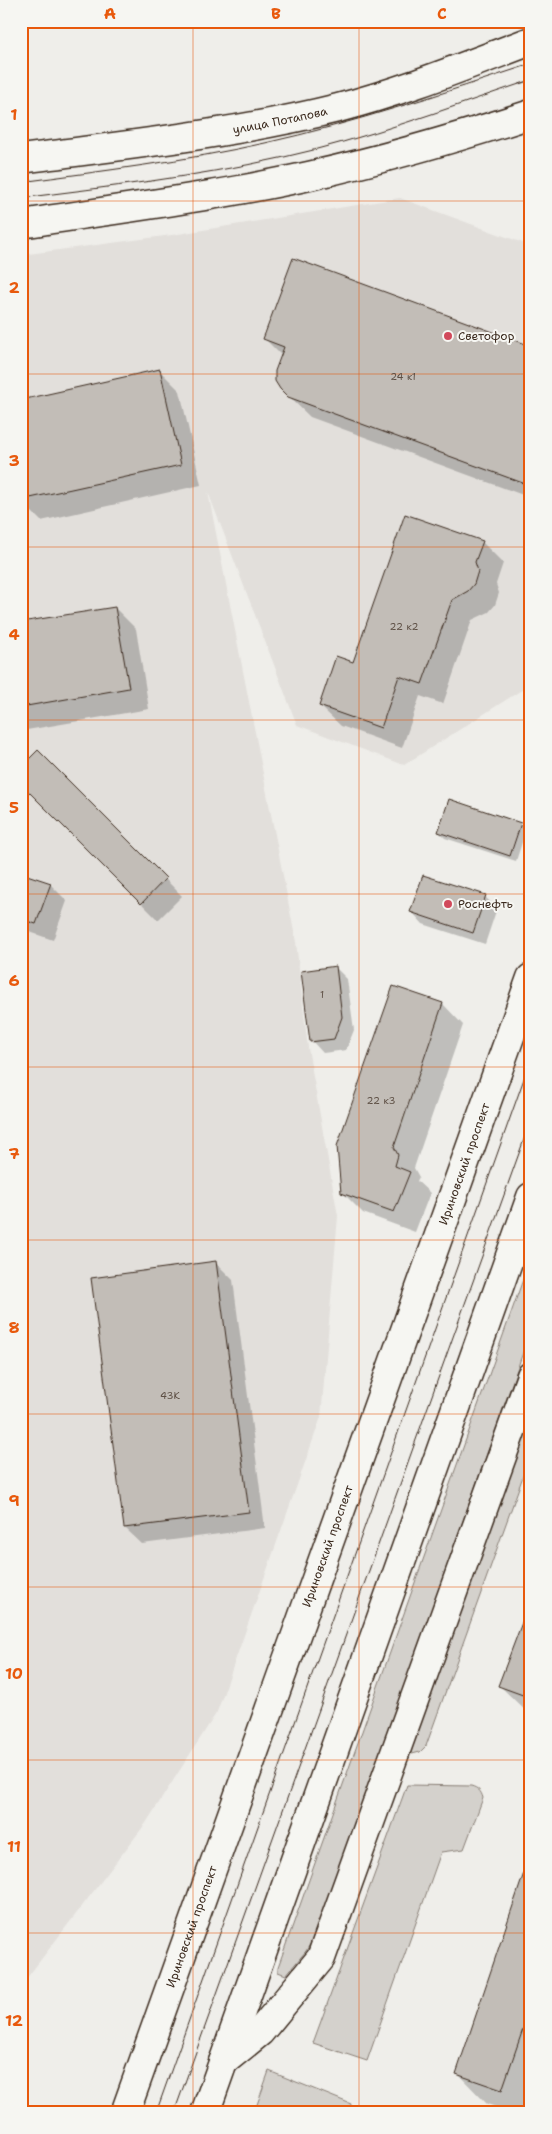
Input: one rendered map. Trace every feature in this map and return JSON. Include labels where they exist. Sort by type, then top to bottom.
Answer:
[{"type":"main road","name":"улица Потапова","points":[[21,159],[281,121],[404,89],[531,41]]},
{"type":"main road","points":[[21,224],[196,197],[307,177],[394,156],[531,114]]},
{"type":"main road","name":"Ириновский проспект","points":[[125,2113],[531,978]]},
{"type":"main road","points":[[205,2113],[531,1197]]},
{"type":"main road","points":[[223,2062],[260,2032],[321,1958],[531,1376]]},
{"type":"shaded area","points":[[400,198],[531,246],[531,684],[404,765],[297,725],[208,492],[296,942],[308,1048],[338,1216],[321,1417],[217,1712],[146,1823],[26,1979],[21,1980],[21,255],[172,235]]},
{"type":"shaded area","points":[[531,1257],[531,1330],[316,1934],[306,1951],[286,1975],[278,1972],[278,1967]]},
{"type":"shaded area","points":[[531,1410],[531,1454],[426,1746],[420,1752],[412,1754],[410,1751]]},
{"type":"shaded area","points":[[407,1785],[471,1786],[479,1790],[483,1798],[464,1849],[441,1852],[367,2061],[313,2043]]},
{"type":"shaded area","points":[[269,2071],[351,2104],[350,2110],[345,2113],[254,2113]]},
{"type":"building","points":[[293,258],[531,346],[531,486],[288,397],[275,381],[275,371],[284,347],[263,339]]},
{"type":"building","points":[[160,369],[181,465],[21,500],[21,400]]},
{"type":"building","points":[[405,514],[483,541],[475,562],[478,571],[474,584],[468,591],[452,600],[422,684],[399,676],[381,728],[319,706],[336,656],[353,662]]},
{"type":"building","points":[[115,607],[129,688],[21,707],[21,622]]},
{"type":"building","points":[[38,750],[166,878],[141,904],[21,784],[21,767]]},
{"type":"building","points":[[449,799],[521,823],[510,856],[438,832]]},
{"type":"building","points":[[21,873],[51,883],[36,924],[21,919]]},
{"type":"building","name":"Роснефть","points":[[423,875],[486,895],[473,933],[410,912]]},
{"type":"building","points":[[336,966],[342,1017],[334,1039],[310,1042],[301,971]]},
{"type":"building","points":[[393,986],[443,1003],[394,1147],[398,1155],[395,1166],[410,1172],[394,1212],[341,1193],[337,1146]]},
{"type":"building","points":[[216,1261],[249,1512],[124,1528],[91,1278]]},
{"type":"building","points":[[529,1604],[531,1604],[531,1698],[498,1686]]},
{"type":"building","points":[[527,1864],[531,1865],[531,2006],[502,2090],[456,2074]]},
{"type":"tram line","points":[[21,182],[113,170],[265,143],[366,117],[531,64]]},
{"type":"tram line","points":[[21,198],[184,176],[280,158],[344,142],[531,80]]},
{"type":"tram line","points":[[156,2113],[531,1059]]},
{"type":"tram line","points":[[174,2113],[531,1120]]},
{"type":"place","name":"Светофор","points":[[448,336]]},
{"type":"place","name":"Роснефть","points":[[448,904]]}]
